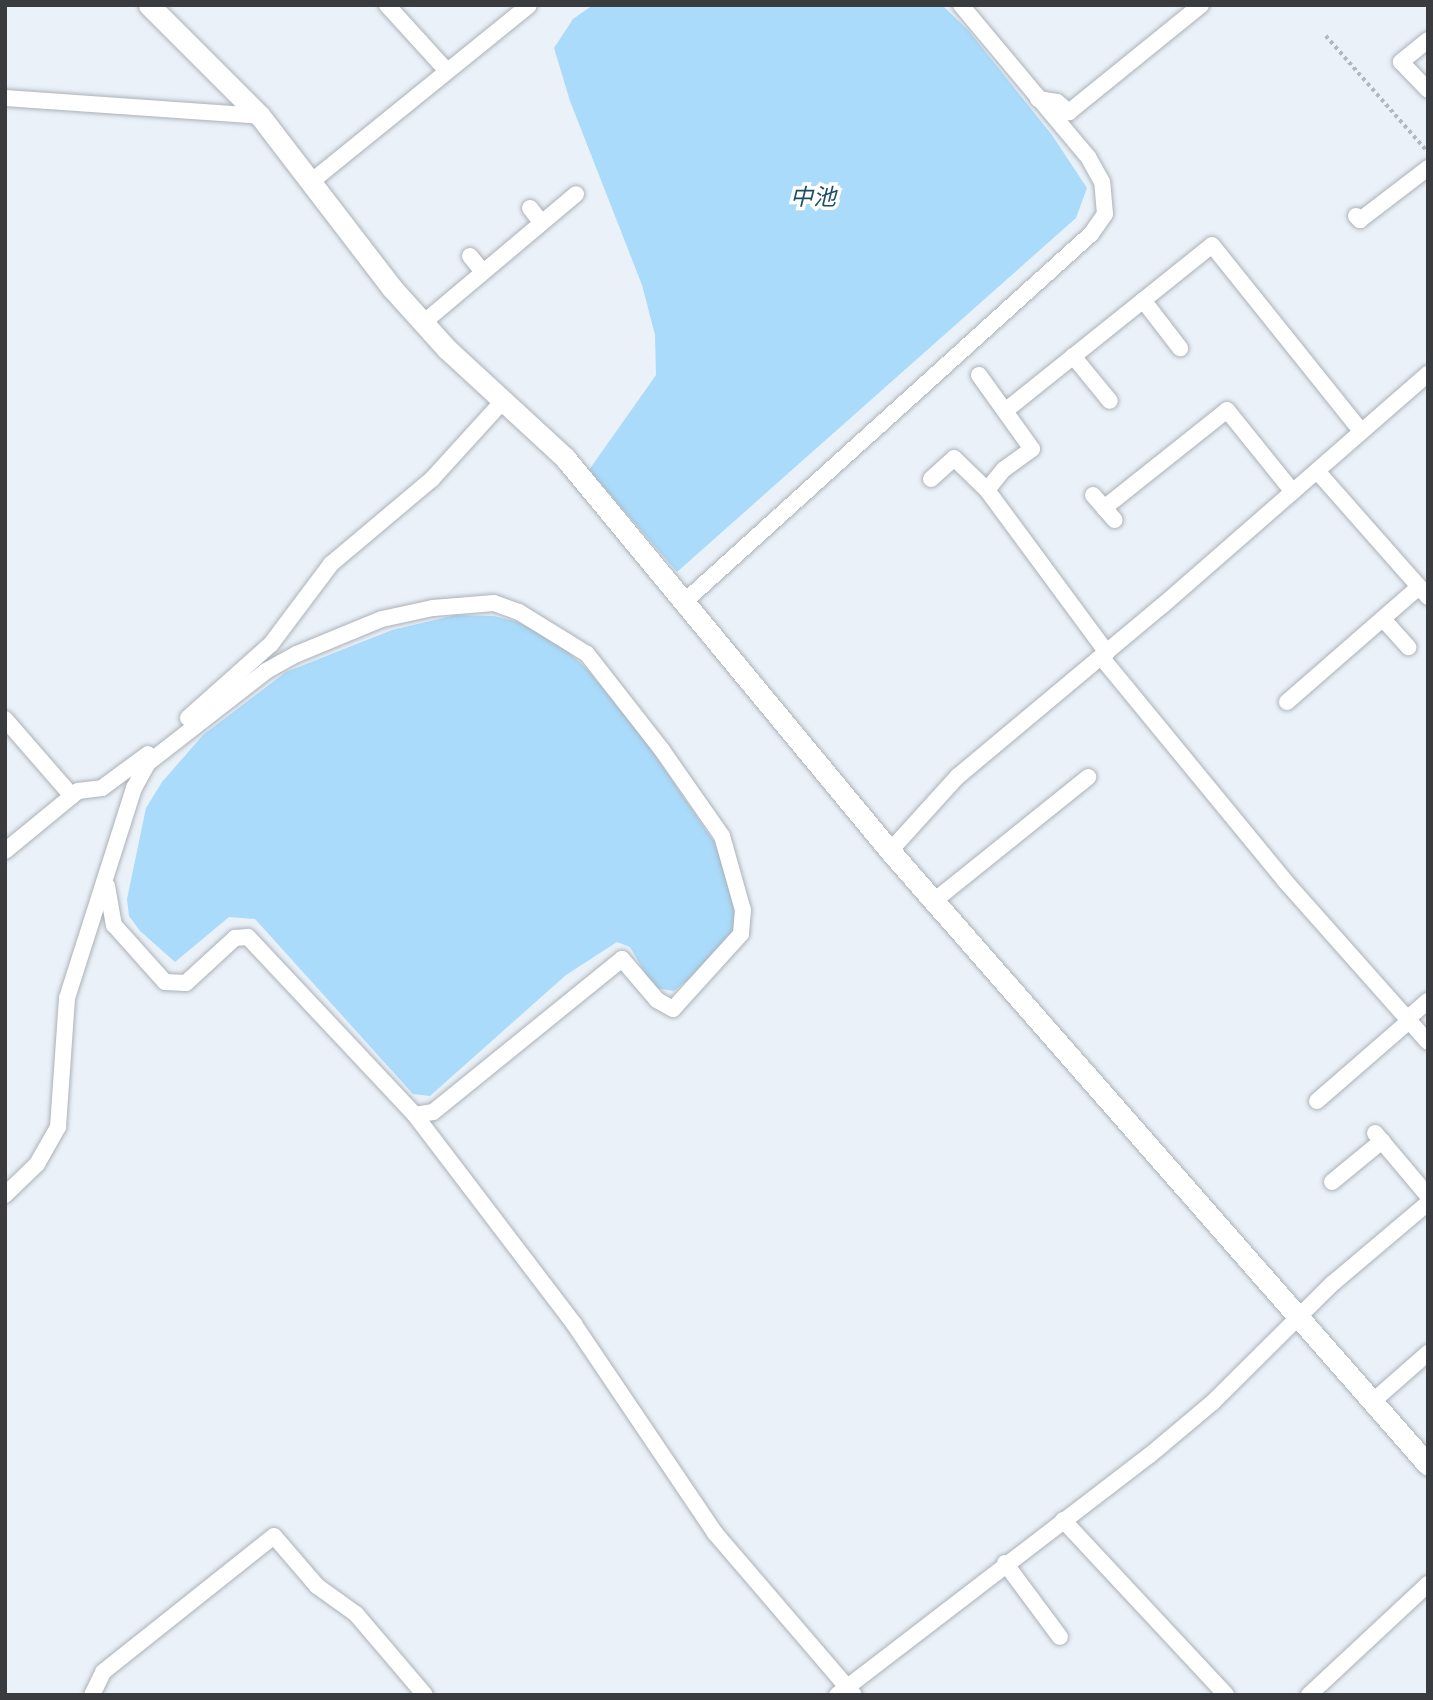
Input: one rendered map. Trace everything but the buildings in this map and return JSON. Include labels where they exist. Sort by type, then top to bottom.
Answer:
[{"type":"street","points":[[149,5],[260,116],[424,323],[565,458],[890,851],[1428,1465]]},
{"type":"street","points":[[387,5],[447,71]]},
{"type":"street","points":[[313,181],[529,5]]},
{"type":"street","points":[[683,603],[1091,234],[1105,214],[1107,200],[1088,157],[961,5]]},
{"type":"street","points":[[1069,112],[1201,5]]},
{"type":"street","points":[[1428,40],[1401,62],[1428,90]]},
{"type":"street","points":[[5,98],[260,116]]},
{"type":"street","points":[[1038,99],[1057,102],[1069,112],[1087,144],[1088,157]]},
{"type":"street","points":[[1356,216],[1360,220],[1428,168]]},
{"type":"street","points":[[424,323],[482,271],[576,194]]},
{"type":"street","points":[[530,208],[541,222]]},
{"type":"street","points":[[1004,411],[1212,245],[1361,431]]},
{"type":"street","points":[[470,256],[482,271]]},
{"type":"street","points":[[1143,300],[1180,348]]},
{"type":"street","points":[[1073,356],[1110,401]]},
{"type":"street","points":[[890,851],[957,777],[1105,655],[1428,374]]},
{"type":"street","points":[[979,375],[1032,449],[1004,469],[987,490]]},
{"type":"street","points":[[5,851],[72,796],[102,788],[122,776],[271,644],[331,564],[432,479],[503,401]]},
{"type":"street","points":[[1115,520],[1098,501],[1227,410],[1293,492]]},
{"type":"street","points":[[931,479],[954,458],[987,490],[1105,655],[1285,881],[1428,1042]]},
{"type":"street","points":[[1287,702],[1383,619],[1423,592],[1317,471]]},
{"type":"street","points":[[5,1195],[37,1164],[58,1127],[67,998],[107,884],[134,788],[148,764],[266,671],[297,654],[382,619],[433,608],[494,603],[519,612],[587,654],[722,836],[743,910],[741,934],[673,1009],[657,1000],[622,959],[433,1112],[415,1115]]},
{"type":"street","points":[[1383,619],[1408,647]]},
{"type":"street","points":[[5,719],[72,796]]},
{"type":"street","points":[[934,901],[1088,776]]},
{"type":"street","points":[[107,884],[114,925],[165,982],[186,983],[235,938],[248,936],[415,1115],[573,1324],[715,1533],[846,1692],[1005,1563],[1213,1402],[1299,1316],[1428,1203]]},
{"type":"street","points":[[1317,1101],[1428,1002]]},
{"type":"street","points":[[1332,1182],[1378,1137],[1428,1196]]},
{"type":"street","points":[[1371,1403],[1428,1353]]},
{"type":"street","points":[[1063,1520],[1226,1695]]},
{"type":"street","points":[[92,1695],[103,1672],[274,1536],[317,1586],[356,1614],[425,1695]]},
{"type":"street","points":[[1005,1563],[1060,1637]]},
{"type":"street","points":[[1309,1695],[1428,1584]]},
{"type":"path","points":[[1326,36],[1428,152]]},
{"type":"water","name":"中池","points":[[593,5],[942,5],[968,30],[1052,135],[1087,188],[1076,218],[677,572],[589,470],[656,375],[655,335],[642,285],[570,101],[554,48],[573,19]]},
{"type":"water","points":[[456,615],[494,616],[518,622],[559,644],[587,669],[642,736],[725,858],[736,901],[735,935],[715,958],[674,991],[654,988],[630,947],[617,942],[566,975],[430,1096],[413,1094],[255,919],[229,917],[175,962],[140,931],[129,916],[127,899],[146,808],[162,782],[203,735],[286,672],[392,630]]}]
